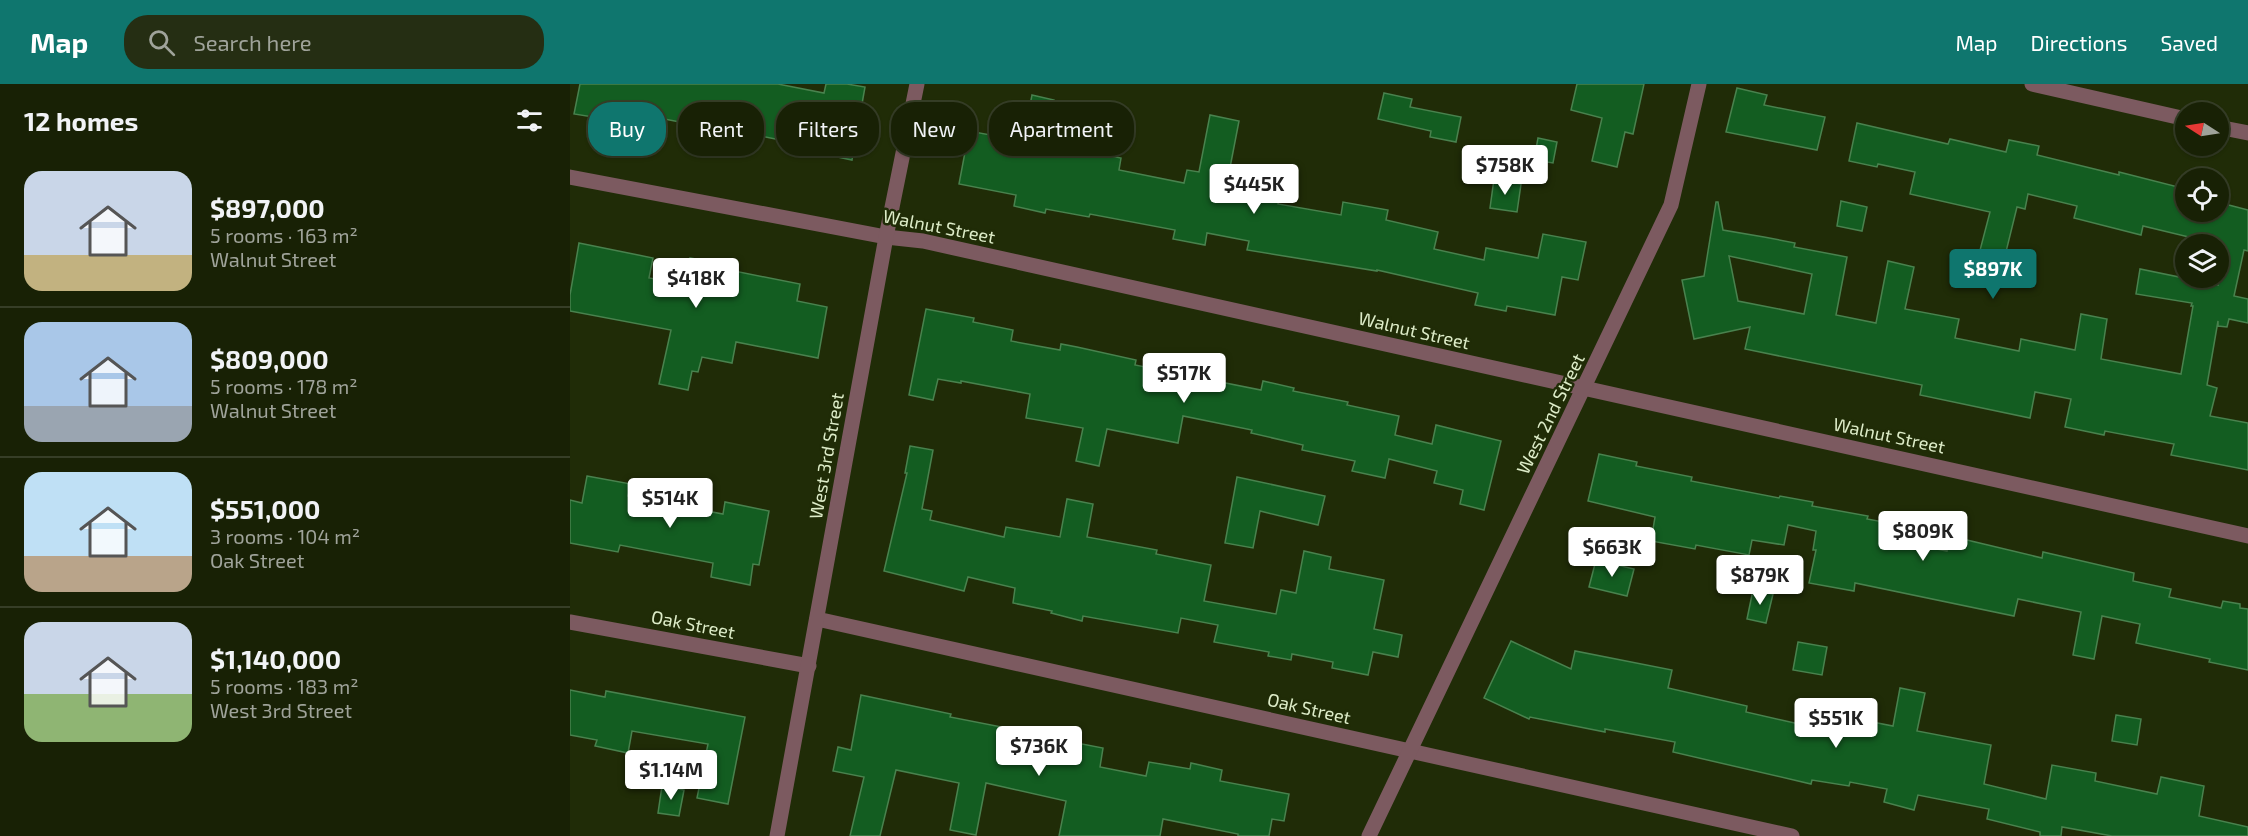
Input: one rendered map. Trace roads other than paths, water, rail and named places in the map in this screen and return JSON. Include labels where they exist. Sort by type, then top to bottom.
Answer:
[{"type":"street","name":"West 3rd Street","points":[[777,836],[886,237],[917,84]]},
{"type":"street","name":"West 2nd Street","points":[[1369,836],[1585,389],[1671,205],[1699,84]]},
{"type":"street","points":[[2032,84],[2175,116]]},
{"type":"street","points":[[2229,130],[2248,134]]},
{"type":"street","name":"Walnut Street","points":[[570,177],[886,237],[923,241],[2248,536]]},
{"type":"street","name":"Oak Street","points":[[817,620],[1792,836]]},
{"type":"street","name":"Oak Street","points":[[570,622],[809,666]]}]
